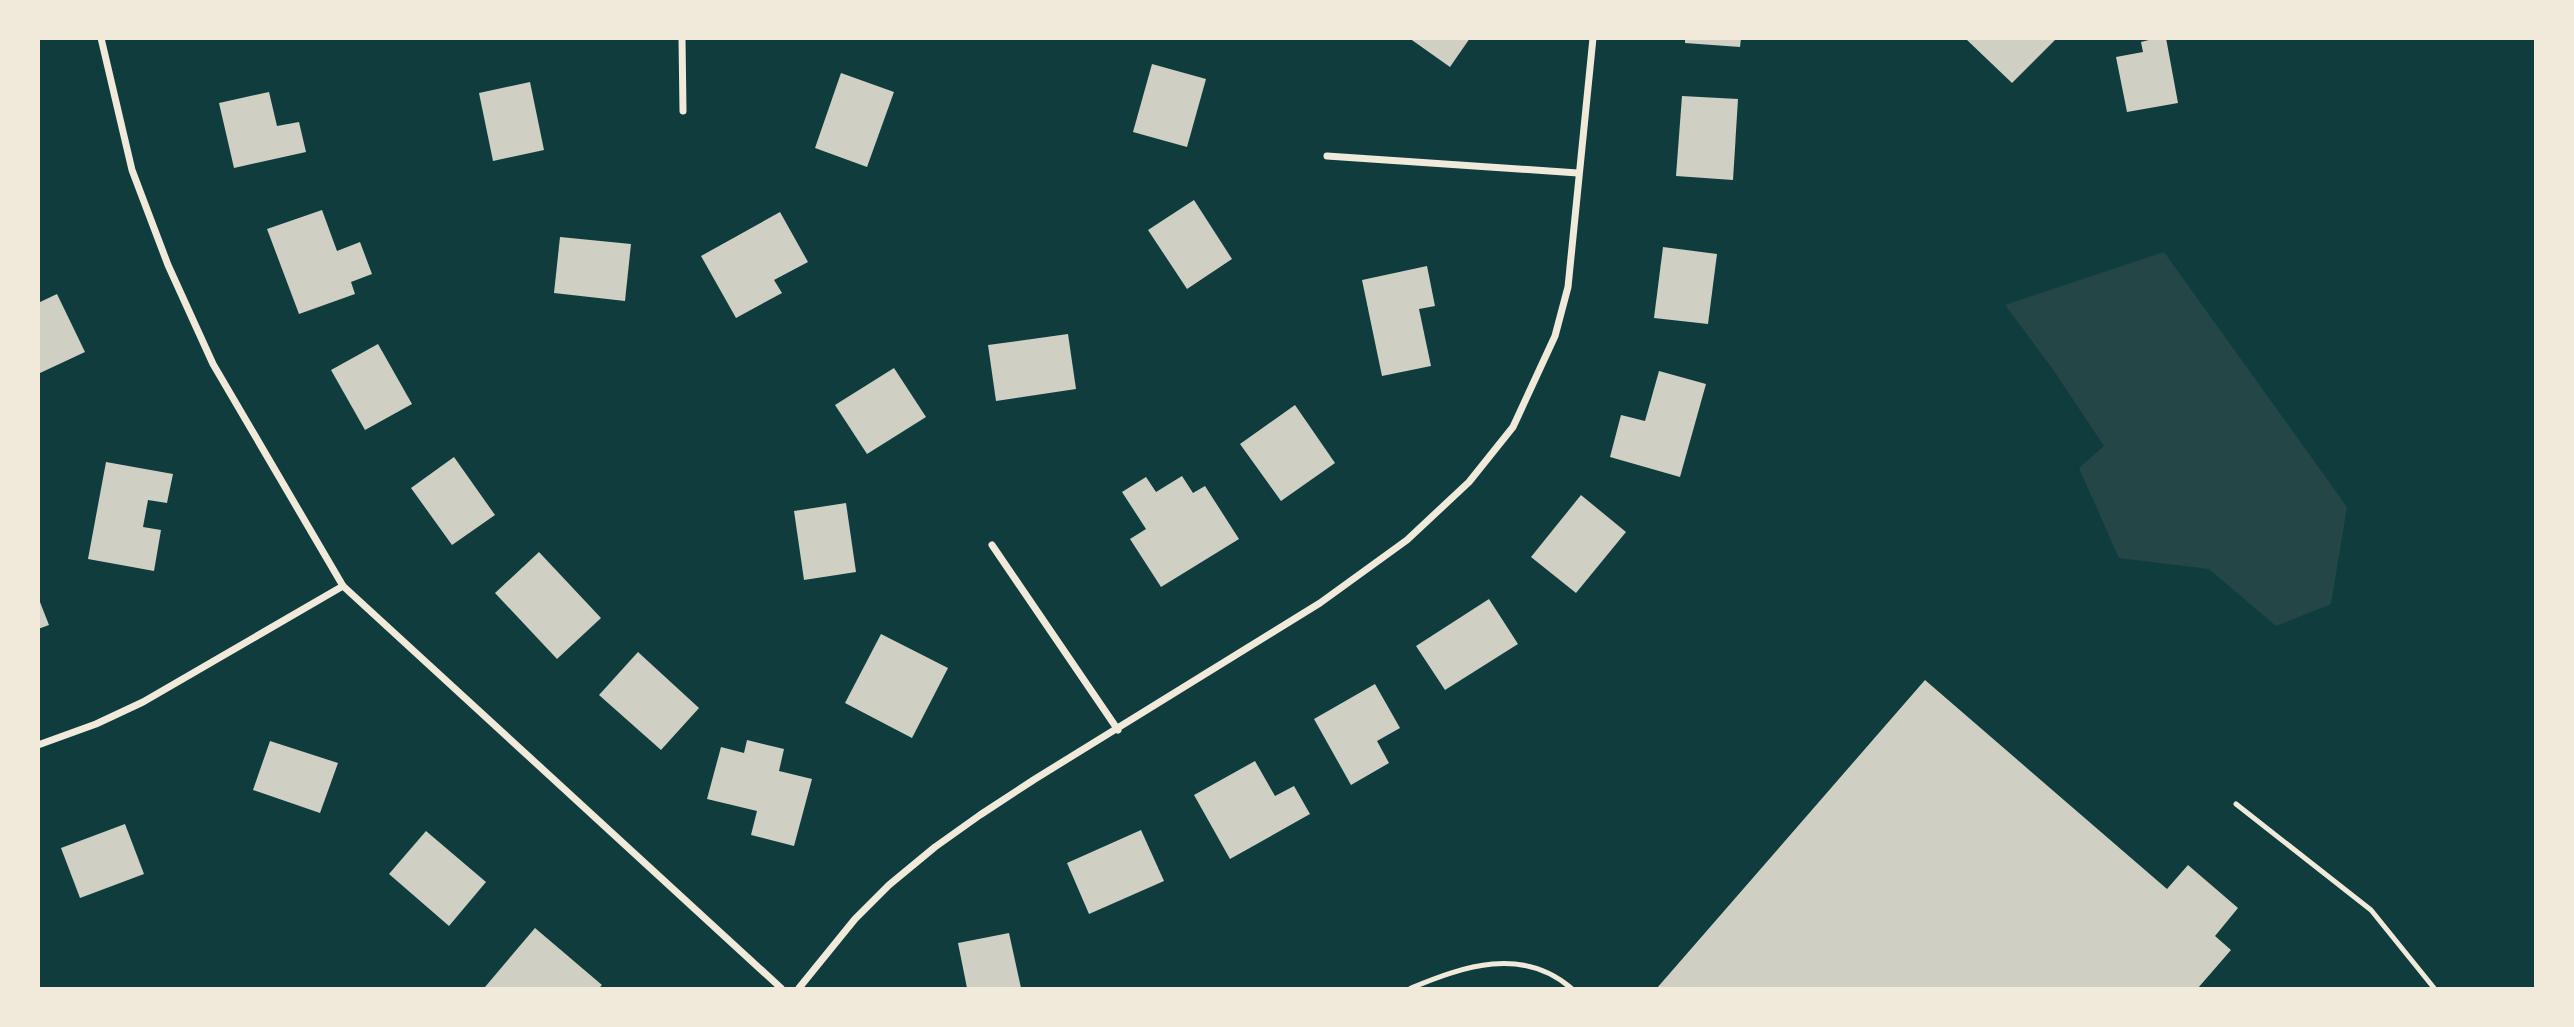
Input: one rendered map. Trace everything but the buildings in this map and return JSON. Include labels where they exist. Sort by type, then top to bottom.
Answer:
[{"type":"street","points":[[101,38],[131,170],[168,265],[213,364],[343,586],[781,989]]},
{"type":"street","points":[[682,38],[683,111]]},
{"type":"street","points":[[799,989],[855,919],[935,847],[980,814],[1321,603],[1406,540],[1469,482],[1513,427],[1555,336],[1568,287],[1594,38]]},
{"type":"street","points":[[1327,156],[1578,173]]},
{"type":"street","points":[[992,545],[1118,730]]},
{"type":"street","points":[[38,745],[96,724],[143,702],[343,586]]},
{"type":"lane","points":[[2236,804],[2371,910],[2434,989]]},
{"type":"lane","points":[[1411,989],[1452,971],[1479,964],[1509,963],[1539,970],[1571,989]]},
{"type":"shaded area","points":[[2164,252],[2347,507],[2331,604],[2276,626],[2209,569],[2119,558],[2079,468],[2104,446],[2052,368],[2005,305]]}]
